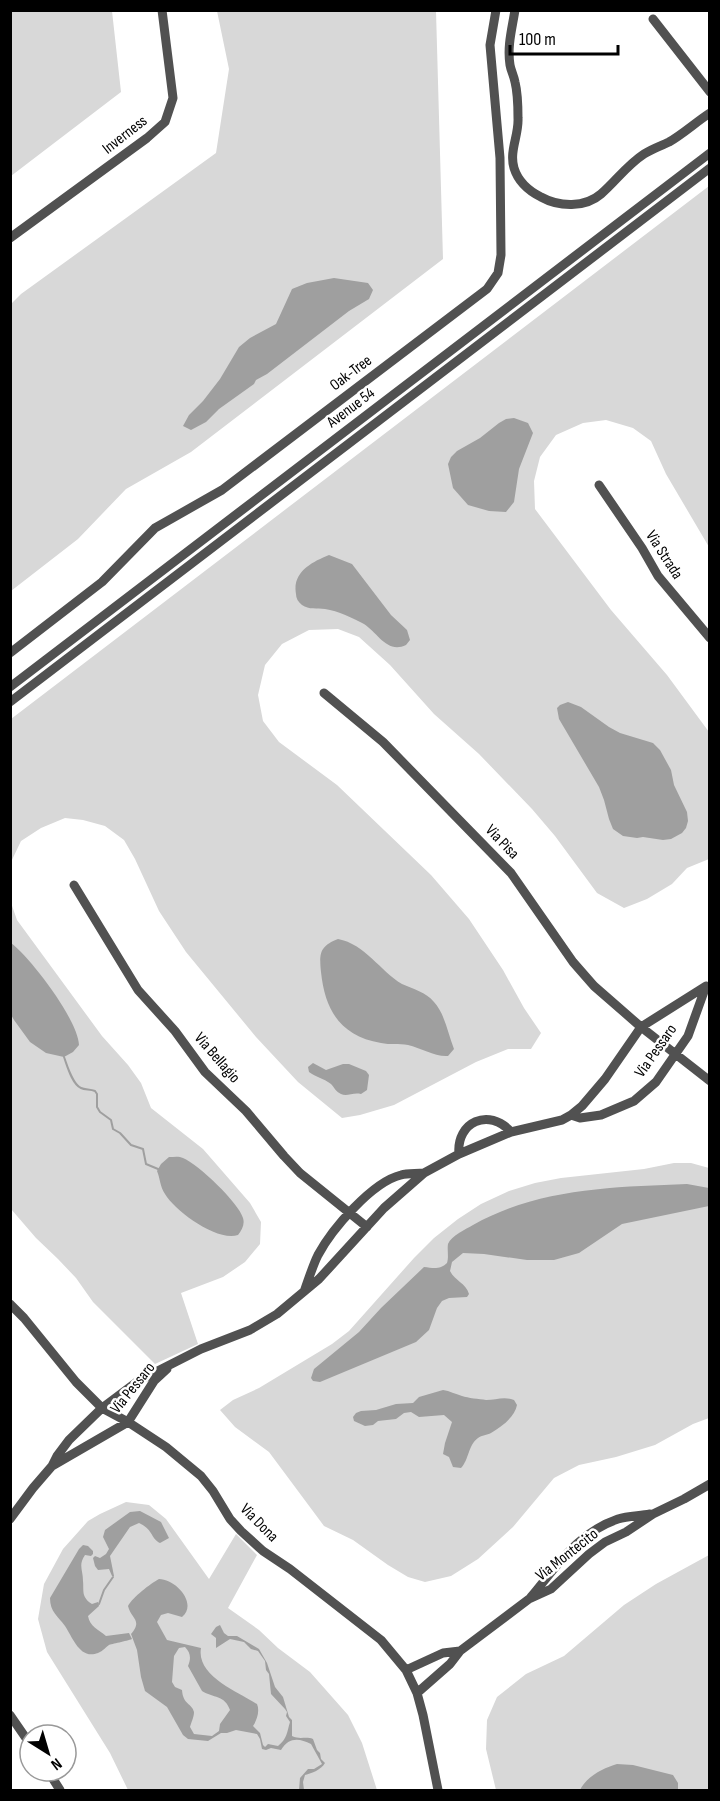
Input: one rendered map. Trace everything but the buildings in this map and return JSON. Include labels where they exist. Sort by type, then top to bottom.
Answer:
[{"type":"street","name":"Inverness","points":[[10,238],[147,138],[165,122],[173,98],[162,10]]},
{"type":"street","name":"Oak-Tree","points":[[10,653],[102,582],[155,528],[222,490],[487,289],[498,273],[501,255],[500,158],[490,45],[496,10]]},
{"type":"street","points":[[515,12],[509,47],[510,66],[516,84],[518,106],[518,125],[513,155],[514,168],[520,181],[543,199],[558,204],[572,205],[600,195],[627,166],[645,153],[669,142],[710,113]]},
{"type":"street","points":[[653,19],[710,92]]},
{"type":"street","name":"Avenue 54","points":[[10,687],[710,153]]},
{"type":"street","name":"Avenue 54","points":[[10,702],[710,168]]},
{"type":"street","name":"Via Strada","points":[[599,485],[642,548],[658,576],[710,638]]},
{"type":"street","name":"Via Pisa","points":[[324,693],[383,742],[511,873],[573,962],[594,986],[641,1027],[710,1081]]},
{"type":"street","name":"Via Bellagio","points":[[74,885],[138,990],[175,1031],[205,1072],[246,1111],[300,1173],[367,1227]]},
{"type":"street","name":"Via Pessaro","points":[[10,1519],[52,1466],[69,1440],[102,1408],[138,1381],[173,1362],[250,1330],[277,1314],[319,1279],[384,1208],[424,1173],[459,1154],[511,1132],[562,1120],[571,1115],[582,1106],[604,1079],[641,1027],[708,984]]},
{"type":"street","name":"Via Pessaro","points":[[571,1115],[580,1118],[601,1115],[634,1101],[656,1082],[688,1036],[708,984]]},
{"type":"street","points":[[459,1154],[460,1136],[466,1128],[481,1119],[500,1122],[511,1132]]},
{"type":"street","name":"Via Pessaro","points":[[304,1290],[318,1255],[336,1228],[366,1195],[381,1183],[400,1175],[424,1173]]},
{"type":"street","name":"Via Dona","points":[[10,1304],[76,1382],[102,1408],[166,1447],[201,1476],[240,1531],[381,1640],[406,1670],[417,1693],[438,1791]]},
{"type":"street","name":"Via Pessaro","points":[[52,1466],[128,1422],[154,1382],[173,1362]]},
{"type":"street","name":"Via Montecito","points":[[529,1599],[551,1589],[605,1542],[710,1484]]},
{"type":"street","name":"Via Montecito","points":[[417,1693],[450,1664],[460,1651],[529,1599],[581,1539],[598,1527],[620,1518],[653,1514]]},
{"type":"street","name":"Via Montecito","points":[[406,1670],[443,1653],[460,1651]]},
{"type":"shaded area","points":[[11,11],[112,11],[121,92],[11,176]]},
{"type":"shaded area","points":[[217,11],[436,11],[443,259],[191,452],[126,489],[78,539],[11,591],[10,305],[21,294],[216,153],[229,69]]},
{"type":"shaded area","points":[[709,186],[709,547],[666,474],[651,441],[633,428],[606,420],[583,423],[556,435],[540,457],[534,481],[535,509],[611,610],[667,675],[709,732],[709,859],[687,868],[672,884],[647,899],[624,908],[597,893],[532,809],[479,754],[434,714],[390,665],[359,637],[338,629],[309,630],[282,644],[265,665],[258,695],[263,721],[279,742],[337,785],[431,875],[469,919],[541,1033],[531,1049],[508,1049],[476,1062],[394,1105],[342,1118],[298,1082],[256,1037],[186,952],[159,911],[124,840],[105,826],[65,818],[41,828],[21,841],[11,862],[11,719]]},
{"type":"shaded area","points":[[334,278],[368,283],[373,290],[369,299],[349,311],[256,380],[206,422],[191,430],[183,426],[189,415],[220,379],[239,347],[250,338],[276,324],[292,289],[307,283]]},
{"type":"shaded area","points":[[514,418],[528,423],[533,433],[519,469],[514,502],[506,512],[489,511],[468,505],[453,488],[448,464],[451,457],[499,423]]},
{"type":"shaded area","points":[[329,555],[352,564],[391,615],[407,630],[410,640],[406,645],[393,647],[355,619],[330,610],[307,608],[299,603],[296,597],[296,586],[300,574],[316,561]]},
{"type":"shaded area","points":[[568,702],[581,707],[620,733],[653,743],[660,750],[671,770],[674,785],[687,812],[688,821],[682,833],[671,839],[663,840],[623,836],[613,829],[599,787],[559,719],[557,708]]},
{"type":"shaded area","points":[[10,900],[17,920],[102,1036],[141,1083],[151,1108],[203,1149],[250,1203],[261,1222],[260,1244],[245,1262],[223,1277],[181,1293],[198,1344],[155,1364],[93,1302],[76,1278],[11,1209]]},
{"type":"shaded area","points":[[338,939],[356,946],[394,979],[431,999],[441,1012],[454,1049],[448,1056],[433,1054],[408,1045],[384,1044],[367,1039],[355,1034],[337,1019],[326,998],[320,960],[327,944]]},
{"type":"shaded area","points":[[11,943],[41,975],[71,1021],[79,1045],[64,1057],[46,1053],[30,1042],[10,1013]]},
{"type":"shaded area","points":[[313,1063],[326,1070],[349,1064],[366,1071],[369,1075],[367,1090],[361,1094],[341,1094],[331,1084],[309,1072],[308,1067]]},
{"type":"shaded area","points":[[169,1157],[180,1157],[190,1162],[208,1176],[234,1203],[244,1222],[238,1235],[229,1236],[208,1230],[197,1224],[170,1201],[162,1188],[157,1171]]},
{"type":"shaded area","points":[[674,1163],[691,1163],[709,1168],[709,1418],[655,1445],[579,1465],[554,1478],[513,1527],[478,1559],[451,1576],[425,1582],[408,1577],[353,1540],[324,1526],[269,1452],[235,1427],[220,1410],[233,1400],[259,1388],[332,1344],[349,1331],[434,1238],[481,1204],[509,1191],[535,1183]]},
{"type":"shaded area","points":[[687,1184],[709,1188],[709,1206],[622,1224],[579,1253],[554,1260],[527,1260],[463,1253],[452,1262],[450,1271],[469,1294],[467,1297],[449,1298],[442,1301],[429,1330],[416,1342],[320,1382],[313,1381],[311,1378],[314,1369],[359,1332],[424,1267],[439,1268],[447,1263],[448,1244],[452,1238],[473,1225],[524,1203],[550,1197],[632,1186]]},
{"type":"shaded area","points":[[443,1390],[477,1399],[510,1399],[514,1400],[517,1405],[514,1414],[503,1425],[475,1441],[461,1468],[453,1467],[449,1457],[443,1454],[452,1422],[444,1415],[419,1417],[411,1412],[404,1413],[396,1419],[378,1421],[373,1425],[365,1426],[354,1421],[353,1417],[361,1411],[413,1403],[419,1397]]},
{"type":"shaded area","points":[[126,1502],[149,1505],[166,1519],[209,1579],[236,1534],[257,1555],[228,1608],[310,1672],[348,1715],[362,1743],[377,1790],[128,1790],[110,1753],[47,1652],[38,1619],[44,1584],[63,1549],[88,1521]]},
{"type":"shaded area","points":[[140,1511],[161,1522],[169,1538],[160,1543],[144,1525],[139,1523],[130,1527],[110,1556],[114,1576],[109,1569],[98,1570],[93,1558],[95,1556],[100,1558],[109,1549],[103,1537],[105,1530],[130,1512]]},
{"type":"shaded area","points":[[83,1545],[93,1551],[91,1556],[85,1555],[82,1562],[84,1594],[88,1601],[92,1604],[98,1602],[99,1606],[88,1616],[91,1623],[106,1636],[129,1633],[132,1639],[109,1645],[100,1652],[92,1654],[78,1647],[50,1603],[50,1598]]},
{"type":"shaded area","points":[[709,1555],[709,1790],[496,1790],[486,1749],[487,1720],[497,1697],[526,1674],[564,1656],[624,1605],[656,1584]]},
{"type":"shaded area","points":[[159,1579],[166,1580],[178,1588],[183,1593],[188,1606],[182,1617],[168,1613],[161,1615],[157,1622],[167,1640],[201,1648],[201,1658],[212,1675],[257,1704],[258,1715],[253,1726],[260,1733],[263,1745],[265,1747],[268,1744],[278,1746],[285,1738],[290,1722],[285,1709],[271,1694],[265,1661],[258,1651],[251,1649],[244,1642],[230,1639],[216,1648],[216,1638],[211,1634],[220,1625],[228,1636],[237,1636],[259,1649],[267,1663],[275,1687],[283,1697],[292,1720],[292,1736],[313,1739],[325,1763],[319,1769],[305,1775],[304,1790],[299,1790],[300,1778],[308,1769],[314,1769],[322,1764],[311,1744],[294,1740],[287,1743],[281,1750],[271,1748],[266,1750],[262,1749],[257,1734],[236,1730],[221,1733],[208,1741],[188,1739],[183,1735],[167,1707],[145,1691],[137,1650],[131,1634],[136,1622],[128,1606],[147,1587]],"holes":[[[185,1647],[190,1656],[188,1666],[202,1691],[222,1699],[230,1710],[220,1724],[219,1731],[212,1736],[194,1734],[190,1727],[194,1714],[193,1709],[184,1699],[182,1690],[175,1687],[172,1682],[174,1656],[179,1648]]]},
{"type":"shaded area","points":[[617,1764],[633,1765],[673,1775],[678,1783],[678,1790],[580,1790],[586,1781]]},
{"type":"waterway","points":[[64,1057],[75,1083],[83,1089],[95,1091],[97,1107],[111,1120],[113,1129],[131,1145],[143,1149],[146,1164],[158,1169]]},
{"type":"waterway","points":[[99,1604],[104,1590],[113,1577]]}]
